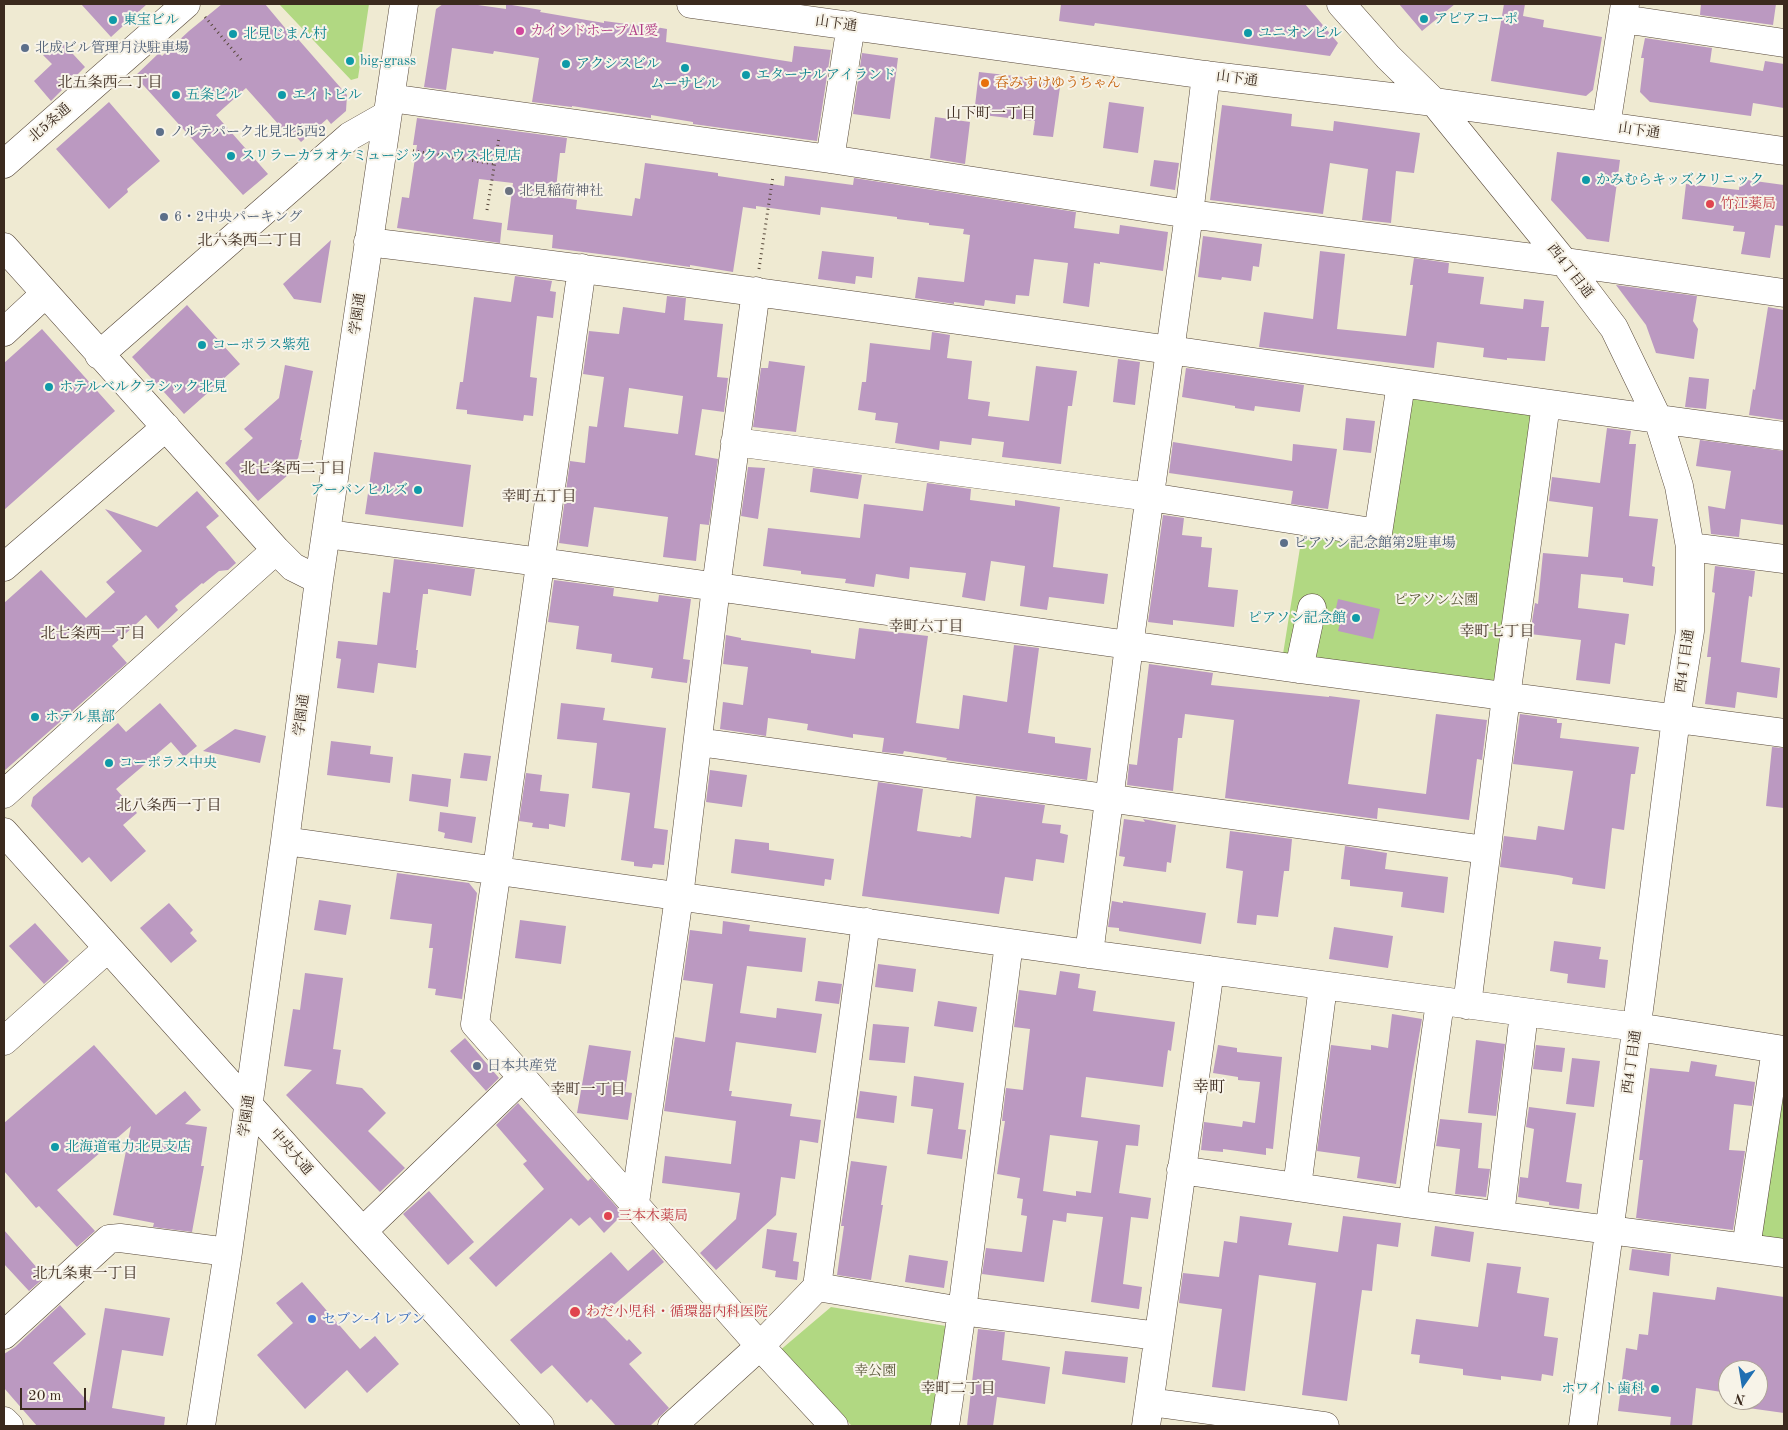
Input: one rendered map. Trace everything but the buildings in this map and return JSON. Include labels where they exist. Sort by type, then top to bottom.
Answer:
[{"type":"street","name":"学園通","points":[[201,1426],[249,1104],[319,580],[404,4]]},
{"type":"street","name":"山下通","points":[[691,4],[815,12],[851,25],[1206,75],[1434,102],[1784,151]]},
{"type":"street","name":"西4丁目通","points":[[1341,4],[1388,57],[1434,102],[1564,262],[1614,328],[1658,419],[1678,486],[1690,547],[1690,632],[1676,718],[1637,1027],[1582,1426]]},
{"type":"street","name":"北5条通","points":[[4,164],[192,7]]},
{"type":"street","points":[[1606,126],[1624,11],[1784,43]]},
{"type":"street","points":[[830,159],[851,25]]},
{"type":"street","points":[[1089,954],[1206,75]]},
{"type":"street","points":[[99,355],[350,136],[388,107],[503,114],[830,159],[1189,214],[1564,262],[1784,293]]},
{"type":"street","points":[[368,242],[582,268],[1401,384],[1784,436]]},
{"type":"street","points":[[4,248],[276,550],[293,567],[319,580]]},
{"type":"street","points":[[582,268],[475,1024],[760,1346],[834,1426]]},
{"type":"street","points":[[635,1203],[679,897],[716,588],[756,292]]},
{"type":"street","points":[[4,332],[45,294]]},
{"type":"street","points":[[735,442],[1150,497],[1378,533],[1401,384]]},
{"type":"street","points":[[1466,1005],[1546,404]]},
{"type":"street","points":[[4,567],[166,427]]},
{"type":"street","points":[[327,534],[540,562],[1129,646],[1784,733]]},
{"type":"street","points":[[1690,547],[1784,559]]},
{"type":"street","points":[[4,794],[276,550]]},
{"type":"street","points":[[1299,669],[1312,608]]},
{"type":"street","points":[[698,742],[1486,850]]},
{"type":"street","name":"中央大通","points":[[4,832],[540,1426]]},
{"type":"street","points":[[285,841],[1009,943],[1637,1027],[1780,1049],[1746,1248]]},
{"type":"street","points":[[672,1426],[760,1346],[817,1287],[866,922]]},
{"type":"street","points":[[945,1426],[962,1311],[1009,943]]},
{"type":"street","points":[[4,1041],[108,948]]},
{"type":"street","points":[[1210,970],[1148,1414],[1325,1426]]},
{"type":"street","points":[[1297,1187],[1323,986]]},
{"type":"street","points":[[1412,1204],[1440,1002]]},
{"type":"street","points":[[1500,1215],[1524,1013]]},
{"type":"street","points":[[363,1231],[523,1077]]},
{"type":"street","points":[[1182,1170],[1412,1204],[1784,1253]]},
{"type":"street","points":[[4,1335],[108,1239],[120,1238],[228,1252]]},
{"type":"street","points":[[817,1287],[962,1311],[1158,1336]]},
{"type":"street","points":[[4,1421],[9,1426]]},
{"type":"path","points":[[192,7],[243,62]]},
{"type":"path","points":[[487,210],[503,114]]},
{"type":"path","points":[[382,146],[494,164]]},
{"type":"path","points":[[756,292],[776,152]]},
{"type":"green space","points":[[279,4],[369,4],[358,78],[351,80]]},
{"type":"green space","name":"ピアソン公園","points":[[1410,396],[1537,415],[1500,685],[1283,654],[1303,529],[1388,542]]},
{"type":"green space","points":[[1784,1081],[1784,1246],[1759,1242]]},
{"type":"green space","name":"幸公園","points":[[831,1307],[952,1327],[937,1426],[852,1426],[778,1352]]},
{"type":"place","name":"アピアコーポ","points":[[1424,19]]},
{"type":"place","name":"東宝ビル","points":[[113,20]]},
{"type":"place","name":"カインドホープAI愛","points":[[520,31]]},
{"type":"place","name":"ユニオンビル","points":[[1248,33]]},
{"type":"place","name":"北見じまん村","points":[[233,34]]},
{"type":"place","name":"北成ビル管理月決駐車場","points":[[25,48]]},
{"type":"place","name":"big-grass","points":[[350,61]]},
{"type":"place","name":"アクシスビル","points":[[566,64]]},
{"type":"place","name":"ムーサビル","points":[[685,68]]},
{"type":"place","name":"エターナルアイランド","points":[[746,75]]},
{"type":"place","name":"呑みすけゆうちゃん","points":[[985,83]]},
{"type":"place","name":"五条ビル","points":[[176,95]]},
{"type":"place","name":"エイトビル","points":[[282,95]]},
{"type":"place","name":"ノルテパーク北見北5西2","points":[[160,132]]},
{"type":"place","name":"スリラーカラオケミュージックハウス北見店","points":[[231,156]]},
{"type":"place","name":"かみむらキッズクリニック","points":[[1586,180]]},
{"type":"place","name":"北見稲荷神社","points":[[509,191]]},
{"type":"place","name":"竹江薬局","points":[[1710,204]]},
{"type":"place","name":"6・2中央パーキング","points":[[164,217]]},
{"type":"place","name":"コーポラス紫苑","points":[[202,345]]},
{"type":"place","name":"ホテルベルクラシック北見","points":[[49,387]]},
{"type":"place","name":"アーバンヒルズ","points":[[418,490]]},
{"type":"place","name":"ピアソン記念館第2駐車場","points":[[1284,543]]},
{"type":"place","name":"ピアソン記念館","points":[[1356,618]]},
{"type":"place","name":"ホテル黒部","points":[[35,717]]},
{"type":"place","name":"コーポラス中央","points":[[109,763]]},
{"type":"place","name":"日本共産党","points":[[477,1066]]},
{"type":"place","name":"北海道電力北見支店","points":[[55,1147]]},
{"type":"place","name":"三本木薬局","points":[[608,1216]]},
{"type":"place","name":"わだ小児科・循環器内科医院","points":[[575,1312]]},
{"type":"place","name":"セブン-イレブン","points":[[312,1319]]},
{"type":"place","name":"ホワイト歯科","points":[[1655,1389]]},
{"type":"district","name":"北五条西二丁目","points":[[110,83]]},
{"type":"district","name":"山下町一丁目","points":[[991,114]]},
{"type":"district","name":"北六条西二丁目","points":[[250,241]]},
{"type":"district","name":"北七条西二丁目","points":[[293,469]]},
{"type":"district","name":"幸町五丁目","points":[[539,497]]},
{"type":"district","name":"幸町六丁目","points":[[926,627]]},
{"type":"district","name":"幸町七丁目","points":[[1497,632]]},
{"type":"district","name":"北七条西一丁目","points":[[93,634]]},
{"type":"district","name":"北八条西一丁目","points":[[169,806]]},
{"type":"district","name":"幸町","points":[[1209,1088]]},
{"type":"district","name":"幸町一丁目","points":[[588,1090]]},
{"type":"district","name":"北九条東一丁目","points":[[85,1274]]},
{"type":"district","name":"幸町二丁目","points":[[958,1389]]}]
